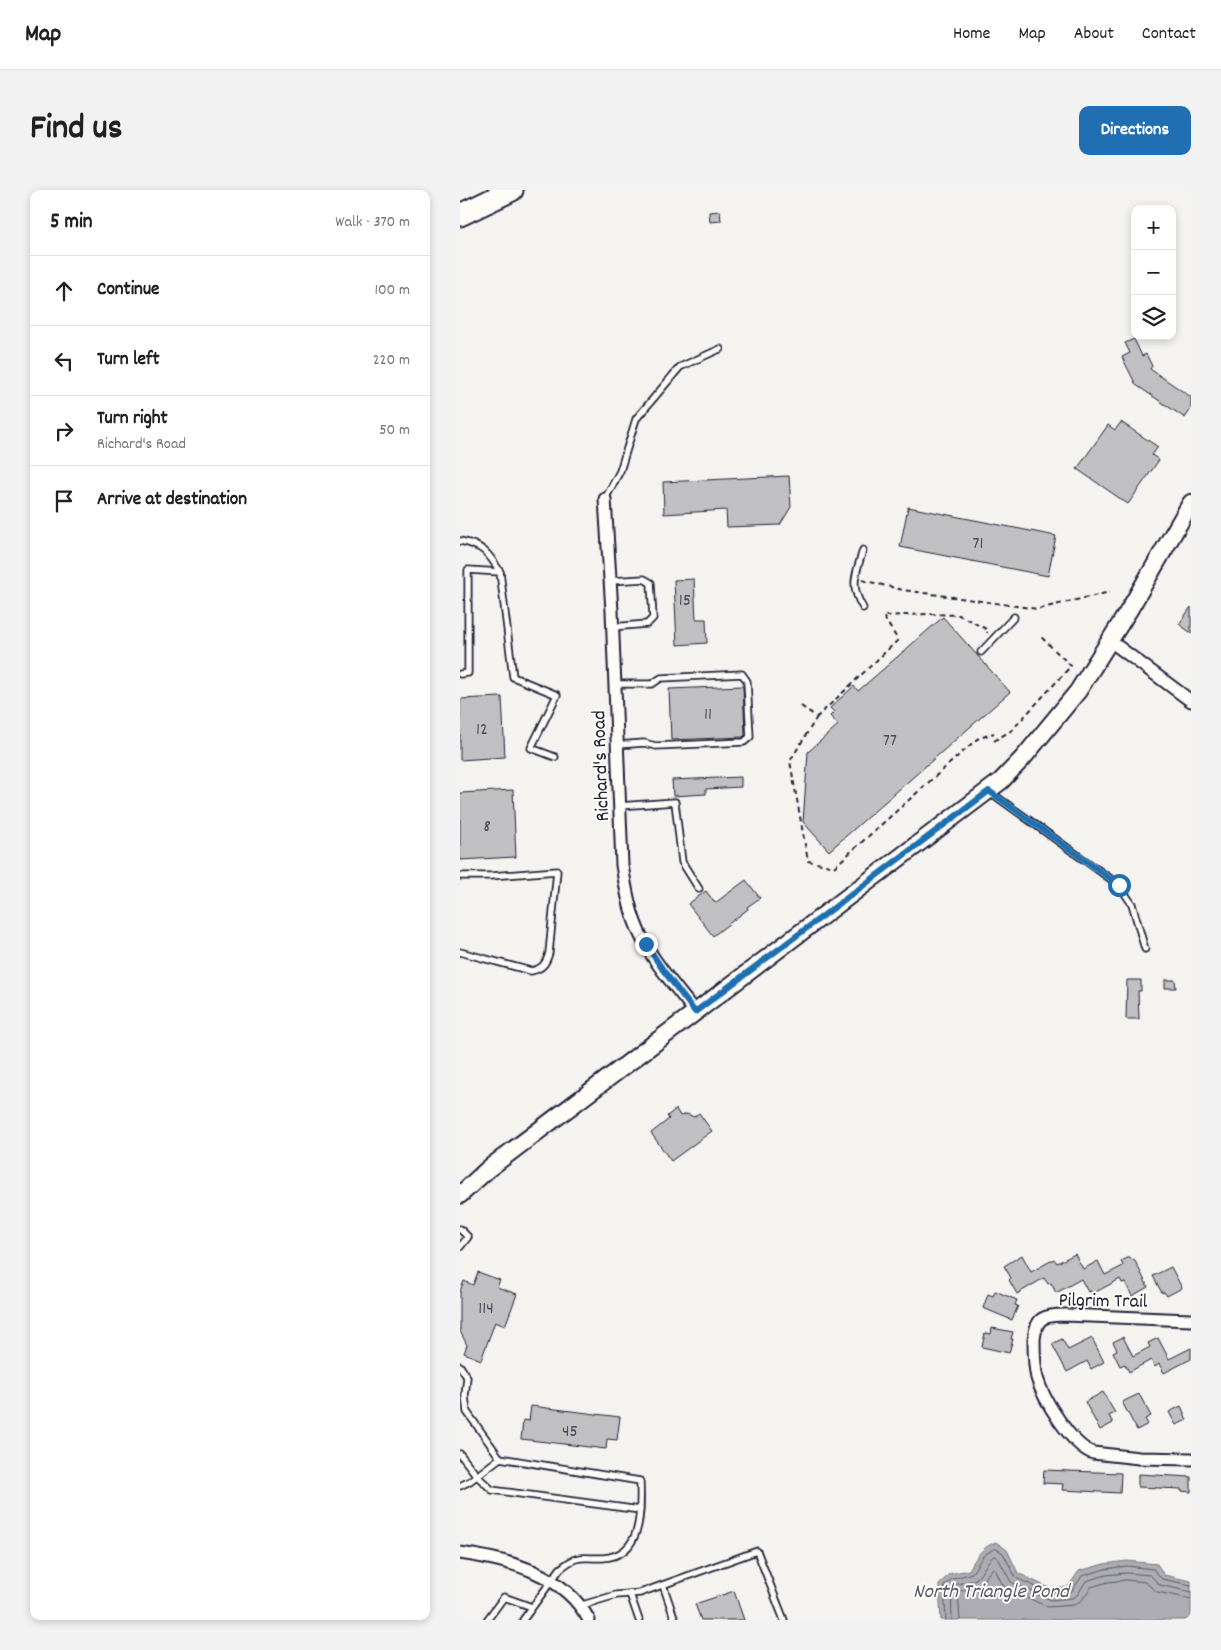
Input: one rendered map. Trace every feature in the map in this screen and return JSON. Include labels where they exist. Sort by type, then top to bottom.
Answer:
[{"type":"highway","points":[[460,216],[512,190]]},
{"type":"street","name":"Richard's Road","points":[[605,499],[622,865],[628,900],[635,923],[646,944],[695,1012]]},
{"type":"street","points":[[460,1195],[488,1169],[1001,782],[1078,691],[1129,610],[1191,503]]},
{"type":"street","points":[[1109,640],[1191,701]]},
{"type":"street","name":"Pilgrim Trail","points":[[1191,1320],[1049,1316],[1040,1320],[1035,1330],[1034,1349],[1036,1371],[1040,1386],[1054,1412],[1084,1449],[1093,1453],[1131,1458],[1191,1460]]},
{"type":"street","points":[[460,1553],[521,1565],[551,1580],[580,1606],[589,1620]]},
{"type":"lane","points":[[605,499],[620,471],[636,419],[680,367],[720,349]]},
{"type":"lane","points":[[460,541],[475,544],[491,556],[500,572],[513,677],[557,695],[531,748],[555,758]]},
{"type":"lane","points":[[863,550],[855,578],[855,595],[863,608]]},
{"type":"lane","points":[[460,572],[468,570],[500,572]]},
{"type":"lane","points":[[460,674],[468,673],[468,570]]},
{"type":"lane","points":[[610,581],[644,579],[651,583],[652,618],[647,624],[612,627]]},
{"type":"lane","points":[[980,652],[1014,617]]},
{"type":"lane","points":[[614,684],[652,684],[661,678],[742,674],[747,681],[750,737],[744,742],[656,746],[644,743],[617,745]]},
{"type":"lane","points":[[989,791],[1119,885],[1132,904],[1145,949]]},
{"type":"lane","points":[[619,806],[675,802],[682,862],[699,889]]},
{"type":"lane","points":[[460,876],[491,876],[557,871],[549,953],[547,961],[542,967],[531,971],[460,952]]},
{"type":"lane","points":[[460,1229],[468,1237],[460,1247]]},
{"type":"lane","points":[[460,1366],[467,1377],[465,1396],[467,1412],[500,1458],[640,1481],[640,1510],[637,1532],[628,1548],[618,1554],[604,1558],[575,1558],[560,1568],[522,1620]]},
{"type":"lane","points":[[460,1454],[477,1476],[492,1490],[640,1510]]},
{"type":"lane","points":[[460,1486],[477,1476],[500,1458]]},
{"type":"lane","points":[[580,1606],[616,1595],[640,1593],[757,1551],[784,1620]]},
{"type":"lane","points":[[663,1585],[675,1620]]},
{"type":"lane","points":[[630,1594],[639,1620]]},
{"type":"lane","points":[[487,1620],[504,1597],[532,1607]]},
{"type":"path","points":[[855,578],[903,590],[1038,609],[1110,592]]},
{"type":"path","points":[[980,652],[988,630],[960,615],[883,616],[898,640],[817,717],[790,761],[808,861],[834,867],[977,739],[994,733]]},
{"type":"path","points":[[994,740],[1012,730],[1071,666],[1039,635]]},
{"type":"path","points":[[802,706],[817,717]]},
{"type":"water","name":"North Triangle Pond","points":[[996,1542],[1007,1550],[1018,1573],[1051,1589],[1068,1587],[1079,1571],[1104,1564],[1127,1561],[1157,1564],[1164,1575],[1191,1581],[1191,1620],[941,1620],[939,1585],[949,1574],[969,1570],[980,1553]]},
{"type":"building","points":[[720,211],[721,221],[710,222],[709,212]]},
{"type":"building","points":[[1134,340],[1142,356],[1146,354],[1152,366],[1150,369],[1191,397],[1191,409],[1185,418],[1136,385],[1122,357],[1130,353],[1125,343]]},
{"type":"building","points":[[1121,422],[1158,447],[1152,455],[1159,460],[1128,504],[1077,469],[1108,425],[1115,430]]},
{"type":"building","points":[[789,476],[791,507],[780,525],[727,527],[726,510],[664,514],[663,482]]},
{"type":"building","points":[[908,507],[1056,536],[1048,576],[900,547]]},
{"type":"building","points":[[694,579],[696,619],[706,619],[707,643],[677,645],[674,580]]},
{"type":"building","points":[[1191,607],[1191,633],[1179,624]]},
{"type":"building","points":[[943,617],[1010,692],[829,851],[803,822],[808,752],[838,725],[830,716],[834,712],[830,708],[854,686],[858,691]]},
{"type":"building","points":[[743,686],[745,735],[743,737],[671,740],[669,689]]},
{"type":"building","points":[[502,697],[505,757],[460,760],[460,699]]},
{"type":"building","points":[[741,777],[741,787],[706,789],[706,794],[673,796],[672,780]]},
{"type":"building","points":[[513,790],[516,857],[460,860],[460,793]]},
{"type":"building","points":[[746,880],[760,898],[713,936],[688,904],[706,891],[715,903]]},
{"type":"building","points":[[1127,980],[1141,980],[1141,991],[1138,991],[1139,1019],[1126,1019]]},
{"type":"building","points":[[1165,980],[1175,980],[1176,988],[1165,988]]},
{"type":"building","points":[[676,1109],[680,1116],[687,1114],[694,1117],[699,1113],[712,1131],[671,1161],[651,1133],[669,1119],[667,1116]]},
{"type":"building","points":[[1075,1254],[1083,1269],[1098,1261],[1105,1275],[1123,1266],[1121,1261],[1130,1257],[1132,1260],[1134,1259],[1148,1287],[1132,1296],[1125,1282],[1122,1283],[1120,1279],[1092,1294],[1091,1291],[1088,1292],[1081,1279],[1056,1293],[1051,1283],[1048,1284],[1044,1278],[1017,1294],[1004,1266],[1022,1255],[1031,1272],[1054,1259],[1057,1263]]},
{"type":"building","points":[[1171,1267],[1182,1288],[1167,1296],[1164,1292],[1162,1293],[1153,1276]]},
{"type":"building","points":[[478,1272],[500,1280],[497,1287],[517,1294],[505,1326],[495,1322],[481,1360],[464,1353],[467,1345],[460,1331],[460,1291],[464,1281],[473,1285]]},
{"type":"building","points":[[995,1291],[1017,1300],[1015,1305],[1018,1306],[1012,1320],[983,1308],[988,1294],[993,1296]]},
{"type":"building","points":[[992,1328],[1013,1332],[1009,1353],[982,1347],[985,1333],[991,1334]]},
{"type":"building","points":[[1123,1337],[1133,1356],[1150,1347],[1148,1343],[1158,1338],[1169,1359],[1191,1348],[1191,1359],[1164,1373],[1159,1364],[1155,1367],[1151,1360],[1129,1372],[1125,1364],[1120,1366],[1113,1352],[1117,1350],[1113,1342]]},
{"type":"building","points":[[1092,1338],[1104,1362],[1091,1369],[1087,1361],[1067,1372],[1052,1344],[1062,1339],[1068,1350]]},
{"type":"building","points":[[1103,1392],[1115,1413],[1109,1416],[1113,1423],[1100,1430],[1085,1402]]},
{"type":"building","points":[[1139,1394],[1151,1416],[1145,1419],[1148,1424],[1137,1430],[1122,1402]]},
{"type":"building","points":[[531,1406],[620,1417],[617,1440],[607,1439],[606,1449],[521,1439],[523,1420],[529,1421]]},
{"type":"building","points":[[1181,1406],[1187,1420],[1176,1425],[1169,1412]]},
{"type":"building","points":[[1044,1470],[1121,1473],[1120,1493],[1062,1490],[1063,1484],[1043,1483]]},
{"type":"building","points":[[1138,1474],[1191,1477],[1191,1492],[1181,1491],[1181,1489],[1138,1487]]},
{"type":"building","points":[[734,1591],[744,1620],[701,1620],[695,1604]]},
{"type":"route","points":[[646,944],[695,1012],[989,791],[1119,885]]}]
